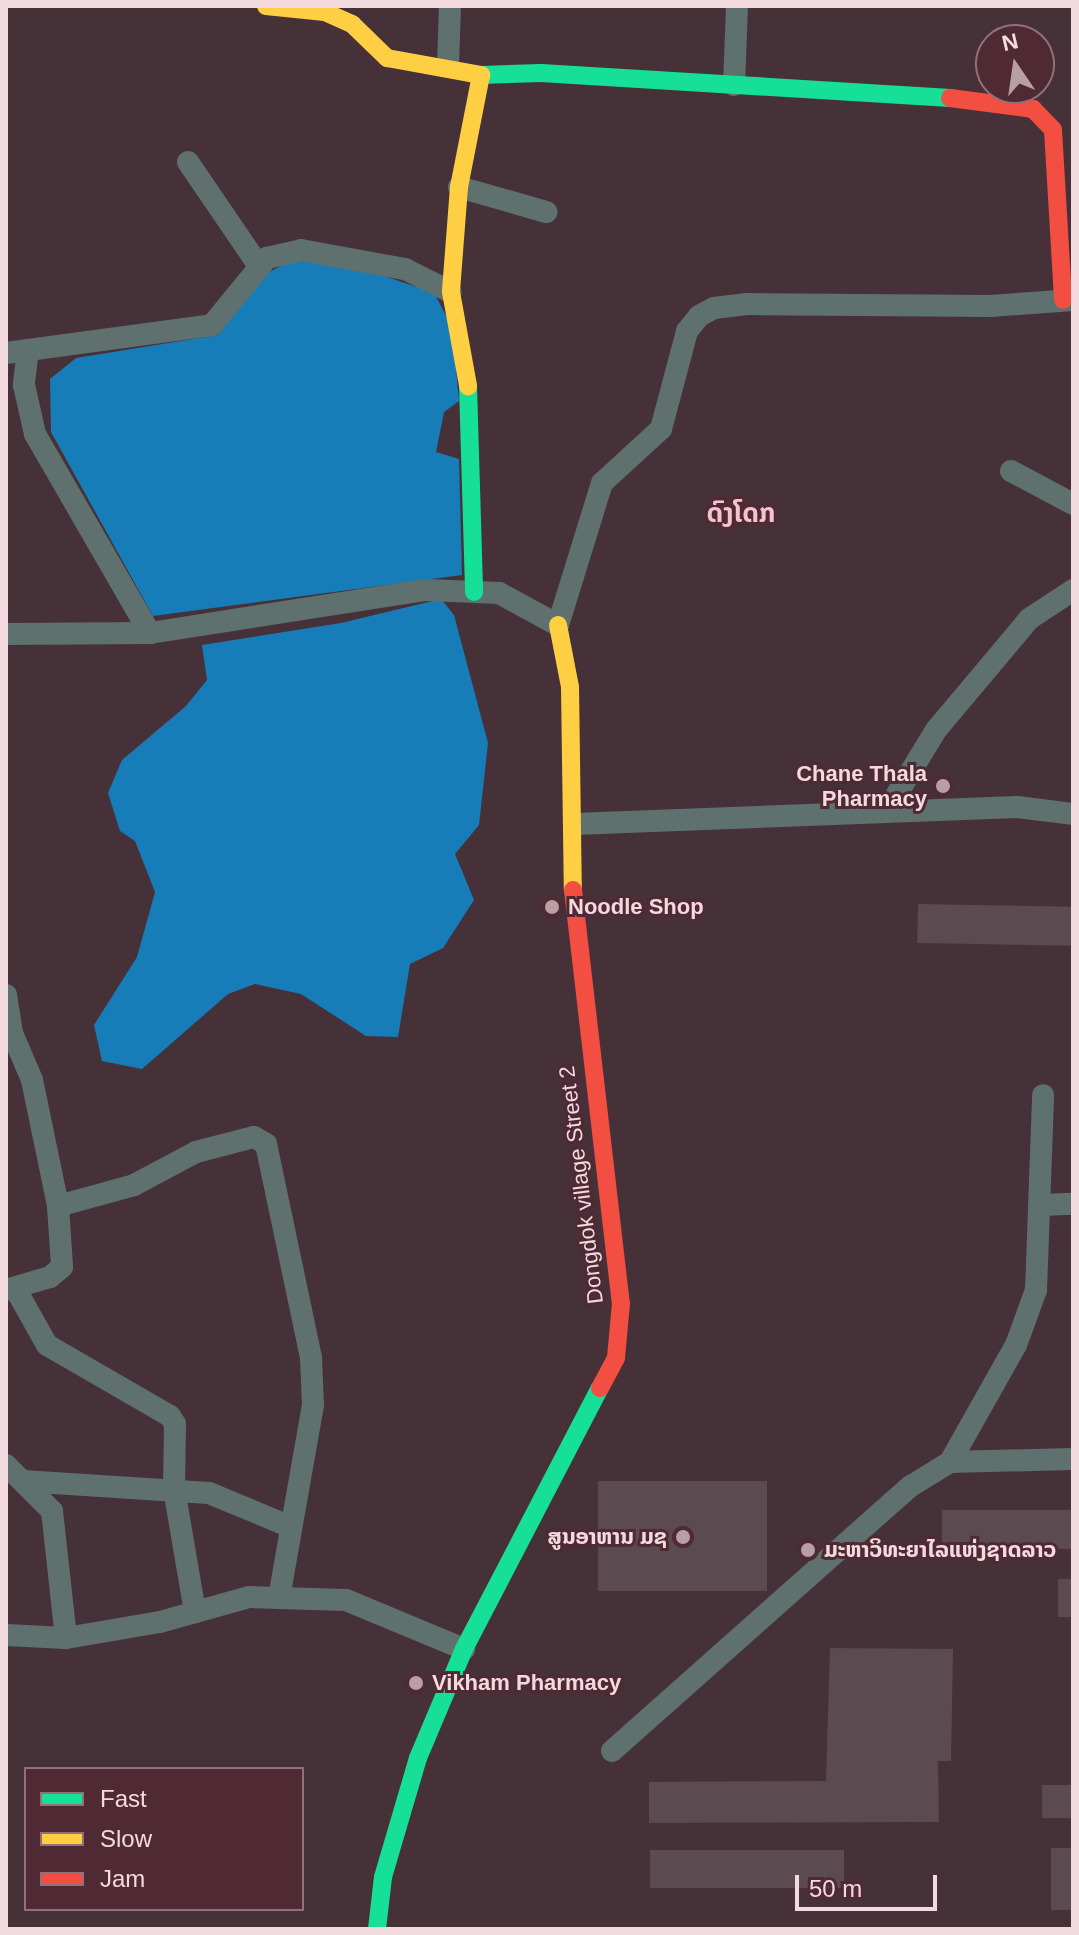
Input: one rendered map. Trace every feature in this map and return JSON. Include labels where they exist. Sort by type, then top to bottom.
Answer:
[{"type":"street","points":[[6,634],[150,633],[426,590],[499,593],[558,625],[602,483],[661,429],[687,331],[699,316],[714,308],[747,304],[990,306],[1068,300],[1053,130],[1033,109],[992,101],[541,73],[481,75],[448,65],[387,58],[352,24],[325,12],[266,6]]},
{"type":"street","points":[[448,65],[450,6]]},
{"type":"street","points":[[734,85],[737,6]]},
{"type":"street","points":[[474,592],[467,363],[451,292],[459,187],[481,75]]},
{"type":"street","points":[[188,162],[259,266]]},
{"type":"street","points":[[459,187],[546,212]]},
{"type":"street","points":[[150,633],[35,434],[17,352],[212,325],[267,258],[301,250],[405,269],[451,292]]},
{"type":"street","points":[[1011,471],[1073,504]]},
{"type":"street","points":[[886,812],[936,730],[1029,619],[1073,590]]},
{"type":"street","name":"Dongdok village Street 2","points":[[377,1929],[383,1877],[418,1758],[464,1649],[616,1358],[621,1303],[573,918],[570,687],[558,625]]},
{"type":"street","points":[[574,824],[1017,807],[1073,814]]},
{"type":"street","points":[[6,995],[12,1033],[32,1080],[58,1206],[62,1267],[50,1277],[10,1289],[47,1345],[170,1416],[175,1431],[174,1489],[195,1612]]},
{"type":"street","points":[[612,1751],[911,1486],[950,1462],[1016,1345],[1036,1290],[1043,1095]]},
{"type":"street","points":[[58,1206],[134,1185],[196,1152],[254,1137],[266,1144],[311,1358],[313,1405],[279,1598]]},
{"type":"street","points":[[1040,1205],[1073,1204]]},
{"type":"street","points":[[950,1462],[1073,1459]]},
{"type":"street","points":[[6,1465],[52,1511],[66,1638]]},
{"type":"street","points":[[23,1481],[174,1489],[226,1498],[291,1527]]},
{"type":"street","points":[[6,1635],[66,1638],[195,1612],[249,1597],[346,1600],[464,1649]]},
{"type":"water","points":[[291,260],[361,268],[434,293],[452,327],[459,401],[444,412],[436,452],[459,459],[462,575],[153,616],[51,432],[50,379],[76,358],[218,335],[257,279]]},
{"type":"water","points":[[441,599],[454,615],[488,743],[479,825],[455,854],[474,900],[443,948],[410,964],[398,1037],[366,1036],[301,994],[255,984],[228,994],[142,1069],[102,1061],[94,1025],[137,957],[155,892],[135,841],[120,831],[108,793],[122,760],[186,706],[207,680],[202,645],[341,623]]},
{"type":"building","points":[[918,904],[1073,907],[1072,946],[917,943]]},
{"type":"building","name":"ສູນອາຫານ ມຊ","points":[[598,1481],[767,1481],[767,1591],[598,1591]]},
{"type":"building","points":[[942,1510],[1073,1510],[1073,1549],[942,1549]]},
{"type":"building","points":[[1058,1579],[1073,1579],[1073,1617],[1058,1617]]},
{"type":"building","points":[[830,1648],[953,1649],[951,1761],[938,1761],[939,1822],[649,1823],[649,1782],[826,1781]]},
{"type":"building","points":[[1042,1785],[1073,1785],[1073,1818],[1042,1818]]},
{"type":"building","points":[[1051,1848],[1073,1848],[1073,1910],[1051,1910]]},
{"type":"building","points":[[650,1850],[844,1850],[844,1888],[650,1888]]},
{"type":"traffic: fast","points":[[481,75],[541,73],[950,98]]},
{"type":"traffic: fast","points":[[468,386],[474,592]]},
{"type":"traffic: fast","points":[[377,1929],[383,1877],[418,1758],[464,1649],[600,1388]]},
{"type":"traffic: slow","points":[[266,6],[325,12],[352,24],[387,58],[481,75],[459,187],[451,292],[468,386]]},
{"type":"traffic: slow","points":[[558,625],[570,687],[573,890]]},
{"type":"traffic: jam","points":[[950,98],[1033,109],[1053,130],[1063,300]]},
{"type":"traffic: jam","points":[[573,890],[621,1303],[616,1358],[600,1388]]},
{"type":"place","name":"Chane Thala Pharmacy","points":[[943,786]]},
{"type":"place","name":"Noodle Shop","points":[[552,907]]},
{"type":"place","name":"ສູນອາຫານ ມຊ","points":[[683,1537]]},
{"type":"place","name":"ມະຫາວິທະຍາໄລແຫ່ງຊາດລາວ","points":[[808,1550]]},
{"type":"place","name":"Vikham Pharmacy","points":[[416,1683]]},
{"type":"district","name":"ດົງໂດກ","points":[[741,514]]}]
